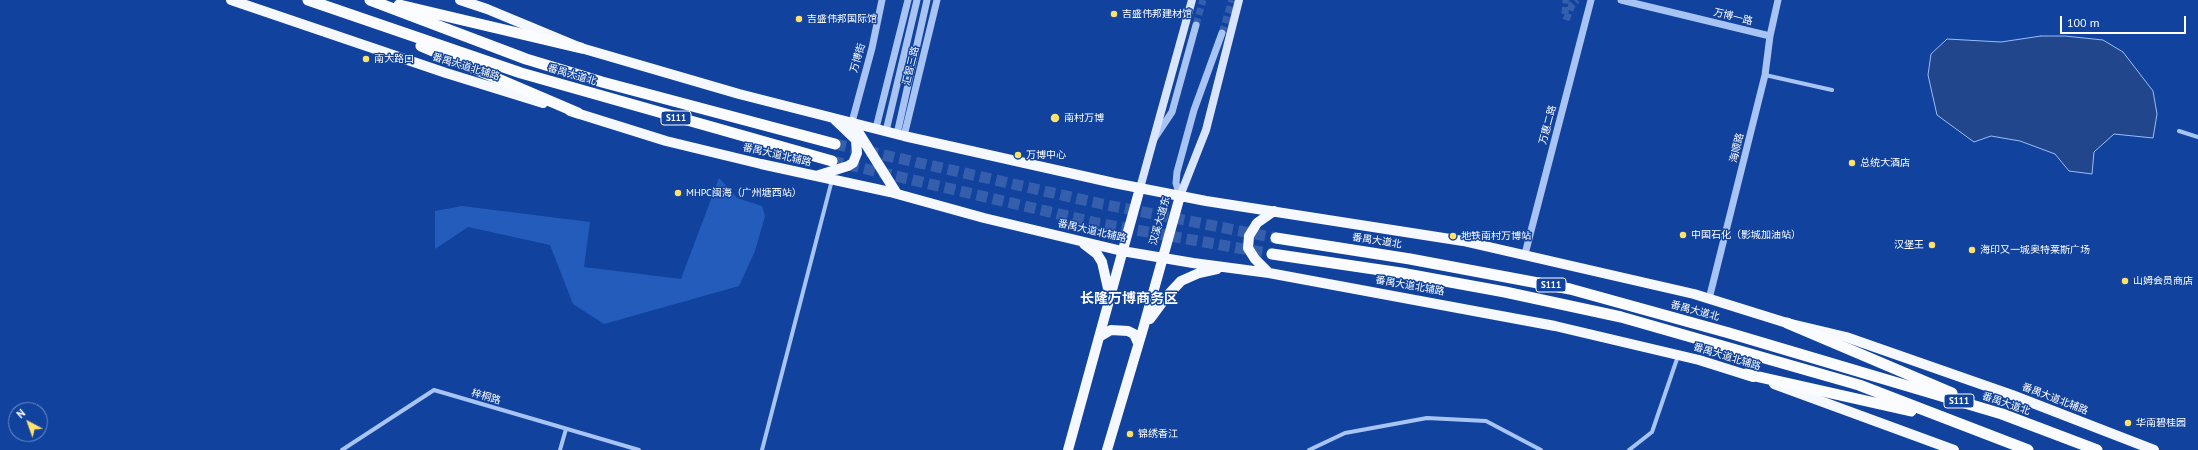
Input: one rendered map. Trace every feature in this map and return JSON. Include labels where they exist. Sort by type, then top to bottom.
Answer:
[{"type":"highway","name":"番禺大道北","points":[[308,0],[521,73],[832,161]]},
{"type":"highway","name":"番禺大道北","points":[[370,0],[526,59],[602,82],[835,144]]},
{"type":"highway","points":[[378,0],[582,48]]},
{"type":"highway","points":[[364,19],[400,37],[578,113]]},
{"type":"highway","name":"番禺大道北","points":[[1276,238],[1410,259],[1570,289],[1729,333],[2002,414],[2097,450]]},
{"type":"highway","name":"S111","points":[[1272,254],[1498,291],[1621,317],[1859,385],[2028,450]]},
{"type":"highway","points":[[1787,323],[2002,414]]},
{"type":"highway","points":[[1746,374],[1950,419]]},
{"type":"main road","name":"番禺大道北辅路","points":[[231,0],[446,73],[666,141],[897,194],[1122,251],[1269,273],[1554,326],[1699,360],[1746,374],[1954,450]]},
{"type":"main road","name":"番禺大道北辅路","points":[[460,0],[487,9],[582,48],[739,94],[900,135],[1180,196],[1463,241],[1525,254],[1709,299],[1787,323],[1864,343],[2012,395],[2154,450]]},
{"type":"main road","points":[[1068,450],[1192,0]]},
{"type":"main road","name":"汉溪大道东","points":[[1107,450],[1180,196],[1206,130],[1239,0]]},
{"type":"main road","points":[[816,176],[832,173],[848,166],[853,163],[857,153],[856,140],[852,134],[832,117]]},
{"type":"main road","points":[[852,122],[897,194]]},
{"type":"main road","points":[[1269,273],[1255,259],[1248,248],[1249,236],[1257,223],[1274,211]]},
{"type":"main road","points":[[1075,240],[1097,254],[1102,262],[1109,300]]},
{"type":"main road","points":[[1143,329],[1155,310],[1181,281],[1199,273],[1228,267]]},
{"type":"main road","points":[[1099,337],[1111,330],[1128,331],[1134,334],[1138,343]]},
{"type":"street","name":"万博街","points":[[852,122],[872,48],[882,0]]},
{"type":"street","name":"汇智三路","points":[[881,130],[908,0]]},
{"type":"street","points":[[881,130],[917,0]]},
{"type":"street","points":[[900,135],[927,0]]},
{"type":"street","name":"汇智三路","points":[[900,135],[937,0]]},
{"type":"street","name":"万惠二路","points":[[1525,254],[1591,0]]},
{"type":"street","name":"万博一路","points":[[1621,0],[1770,36]]},
{"type":"street","name":"海顺路","points":[[1709,299],[1764,75],[1770,36],[1778,0]]},
{"type":"street","points":[[1152,143],[1172,112],[1196,25]]},
{"type":"street","points":[[1180,196],[1176,183],[1177,172],[1196,104],[1222,33]]},
{"type":"street","points":[[1764,75],[1832,90]]},
{"type":"street","points":[[2179,131],[2198,138]]},
{"type":"street","points":[[762,450],[832,180]]},
{"type":"street","points":[[1629,450],[1652,432],[1678,356]]},
{"type":"street","name":"梓桐路","points":[[342,450],[434,390],[639,450]]},
{"type":"street","points":[[1309,450],[1345,433],[1427,418],[1486,421],[1541,450]]},
{"type":"street","points":[[560,450],[566,429]]},
{"type":"shaded area","points":[[2041,36],[2065,36],[2103,40],[2123,52],[2153,91],[2157,114],[2153,138],[2114,134],[2094,152],[2092,174],[2069,171],[2055,154],[2020,141],[1991,136],[1974,142],[1937,115],[1928,75],[1931,54],[1947,39],[2001,42]]},
{"type":"shaded area","points":[[719,178],[737,198],[762,206],[765,216],[755,251],[739,286],[604,324],[573,304],[550,245],[468,227],[435,249],[435,211],[462,206],[590,222],[584,267],[681,279]]},
{"type":"tunnel","points":[[1196,25],[1203,0]]},
{"type":"tunnel","points":[[1222,33],[1232,0]]},
{"type":"tunnel","points":[[1565,14],[1566,0]]},
{"type":"tunnel","points":[[1566,20],[1572,5],[1577,0]]},
{"type":"tunnel","points":[[835,144],[1102,204],[1276,238]]},
{"type":"tunnel","points":[[832,161],[1097,223],[1272,254]]},
{"type":"place","name":"吉盛伟邦建材馆","points":[[1114,14]]},
{"type":"place","name":"吉盛伟邦国际馆","points":[[799,19]]},
{"type":"place","name":"南大路口","points":[[366,59]]},
{"type":"place","name":"南村万博","points":[[1055,118]]},
{"type":"place","name":"万博中心","points":[[1018,155]]},
{"type":"place","name":"总统大酒店","points":[[1852,163]]},
{"type":"place","name":"MHPC闽海（广州塘西站）","points":[[678,193]]},
{"type":"place","name":"中国石化（影城加油站）","points":[[1683,235]]},
{"type":"place","name":"地铁南村万博站","points":[[1453,236]]},
{"type":"place","name":"汉堡王","points":[[1932,245]]},
{"type":"place","name":"海印又一城奥特莱斯广场","points":[[1972,250]]},
{"type":"place","name":"山姆会员商店","points":[[2125,281]]},
{"type":"place","name":"华南碧桂园","points":[[2128,423]]},
{"type":"place","name":"锦绣香江","points":[[1130,434]]},
{"type":"district","name":"长隆万博商务区","points":[[1129,299]]}]
